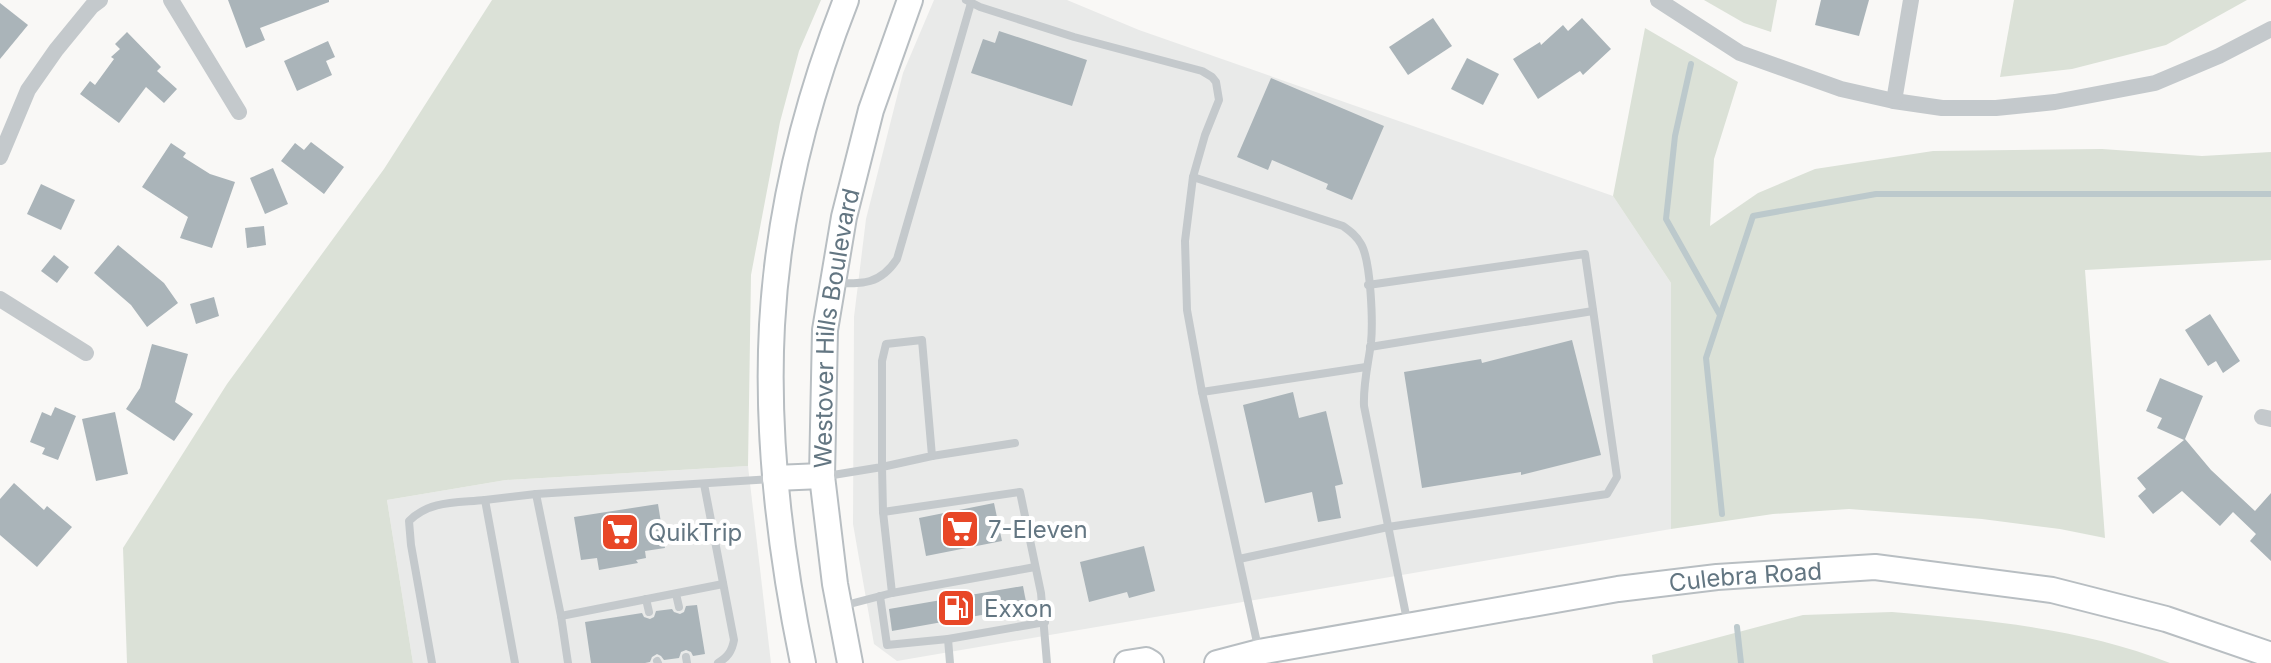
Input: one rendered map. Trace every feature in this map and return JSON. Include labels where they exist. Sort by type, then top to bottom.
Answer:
[{"type":"main road","name":"Westover Hills Boulevard","points":[[803,663],[779,521],[775,478],[772,325],[791,176],[808,111],[846,0]]},
{"type":"main road","name":"Westover Hills Boulevard","points":[[850,663],[822,476],[825,330],[844,217],[871,110],[910,0]]},
{"type":"main road","points":[[775,478],[822,476]]},
{"type":"main road","name":"Culebra Road","points":[[1217,663],[1259,652],[1633,587],[1775,572],[1875,567],[2052,590],[2166,619],[2271,655]]},
{"type":"main road","points":[[1127,663],[1146,660],[1151,663]]},
{"type":"street","points":[[0,157],[28,90],[56,50],[100,0]]},
{"type":"street","points":[[171,0],[239,112]]},
{"type":"street","points":[[1658,0],[1740,53],[1841,89],[1942,108],[1996,108],[2055,102],[2155,83],[2219,56],[2271,29]]},
{"type":"street","points":[[1894,101],[1911,0]]},
{"type":"street","points":[[0,299],[86,353]]},
{"type":"lane","points":[[833,282],[863,284],[884,273],[897,259],[969,1],[1074,37],[1202,71],[1212,77],[1219,100],[1193,177],[1185,241],[1187,310],[1259,652]]},
{"type":"lane","points":[[1193,177],[1343,226],[1360,242],[1365,252],[1371,316],[1364,406],[1408,625]]},
{"type":"lane","points":[[1239,559],[1388,527],[1607,494],[1617,477],[1585,254],[1368,285]]},
{"type":"lane","points":[[1370,347],[1593,311]]},
{"type":"lane","points":[[892,593],[883,512],[882,361],[886,344],[922,340],[932,456]]},
{"type":"lane","points":[[1202,392],[1366,367]]},
{"type":"lane","points":[[822,476],[1015,443]]},
{"type":"lane","points":[[432,663],[411,545],[409,521],[419,511],[437,505],[536,494],[775,478]]},
{"type":"lane","points":[[704,484],[734,640],[727,657],[718,663]]},
{"type":"lane","points":[[883,512],[1020,492],[1045,622],[1047,663]]},
{"type":"lane","points":[[536,494],[568,663]]},
{"type":"lane","points":[[485,500],[515,663]]},
{"type":"lane","points":[[840,606],[892,593],[1035,567]]},
{"type":"lane","points":[[561,616],[723,584]]},
{"type":"lane","points":[[676,594],[679,607]]},
{"type":"lane","points":[[880,596],[887,645],[948,639],[1045,622]]},
{"type":"lane","points":[[646,599],[649,612]]},
{"type":"lane","points":[[614,605],[616,618]]},
{"type":"lane","points":[[948,639],[950,663]]},
{"type":"shaded area","points":[[492,0],[821,0],[799,51],[780,122],[751,275],[748,466],[506,480],[387,500],[413,663],[127,663],[123,548],[227,384],[384,169]]},
{"type":"shaded area","points":[[934,0],[1067,0],[1139,30],[1613,196],[1671,283],[1671,529],[897,661],[874,644],[853,524],[854,317],[866,219],[903,73]]},
{"type":"shaded area","points":[[1704,0],[1777,0],[1771,32],[1744,23]]},
{"type":"shaded area","points":[[2014,0],[2247,0],[2166,45],[2072,69],[2000,77]]},
{"type":"shaded area","points":[[1645,28],[1738,82],[1714,159],[1710,226],[1758,193],[1815,169],[1933,151],[2102,149],[2202,156],[2271,152],[2271,260],[2085,270],[2105,538],[1982,519],[1849,509],[1773,514],[1671,529],[1671,283],[1613,196]]},
{"type":"shaded area","points":[[748,466],[771,663],[413,663],[387,500],[506,480]]},
{"type":"shaded area","points":[[1892,612],[2033,627],[2103,641],[2170,663],[1653,663],[1652,655],[1803,615]]},
{"type":"building","points":[[228,0],[329,2],[260,28],[265,40],[246,48]]},
{"type":"building","points":[[1821,0],[1869,0],[1859,36],[1815,25]]},
{"type":"building","points":[[0,3],[28,25],[0,59]]},
{"type":"building","points":[[1433,18],[1452,46],[1408,75],[1389,47]]},
{"type":"building","points":[[1582,18],[1611,49],[1583,75],[1580,71],[1538,99],[1513,59],[1540,42],[1541,45],[1563,25],[1568,31]]},
{"type":"building","points":[[999,31],[1087,60],[1072,106],[971,73],[983,39],[995,43]]},
{"type":"building","points":[[127,32],[161,67],[157,71],[177,89],[164,103],[146,87],[119,123],[80,94],[90,81],[95,85],[114,59],[111,57],[120,49],[115,44]]},
{"type":"building","points":[[328,41],[335,57],[326,61],[332,75],[297,91],[284,61]]},
{"type":"building","points":[[1467,58],[1499,74],[1483,105],[1451,89]]},
{"type":"building","points":[[1271,78],[1384,126],[1352,200],[1326,189],[1328,184],[1272,160],[1268,170],[1237,157]]},
{"type":"building","points":[[311,142],[344,167],[324,194],[281,161],[295,143],[304,150]]},
{"type":"building","points":[[171,143],[186,153],[183,157],[210,174],[235,182],[212,248],[180,238],[188,217],[142,187]]},
{"type":"building","points":[[273,168],[288,204],[265,214],[250,178]]},
{"type":"building","points":[[41,184],[75,200],[61,230],[27,214]]},
{"type":"building","points":[[264,226],[266,245],[247,248],[245,228]]},
{"type":"building","points":[[118,245],[164,283],[178,303],[147,327],[131,305],[94,273]]},
{"type":"building","points":[[54,255],[69,267],[57,283],[41,271]]},
{"type":"building","points":[[214,297],[219,316],[196,324],[190,304]]},
{"type":"building","points":[[2210,314],[2240,361],[2223,373],[2216,361],[2208,366],[2185,330]]},
{"type":"building","points":[[1572,340],[1601,455],[1521,475],[1521,472],[1422,488],[1404,372],[1481,359],[1482,363]]},
{"type":"building","points":[[152,344],[188,354],[175,402],[193,414],[174,441],[126,409],[140,388]]},
{"type":"building","points":[[2160,378],[2203,396],[2185,439],[2211,470],[2255,511],[2271,493],[2271,561],[2250,541],[2256,534],[2233,512],[2220,526],[2182,491],[2153,514],[2138,496],[2146,489],[2137,478],[2184,440],[2157,428],[2162,418],[2146,411]]},
{"type":"building","points":[[1293,392],[1299,418],[1326,411],[1343,484],[1335,486],[1341,518],[1318,522],[1312,492],[1265,503],[1243,405]]},
{"type":"building","points":[[55,407],[76,416],[58,460],[42,454],[45,448],[30,442],[42,412],[51,416]]},
{"type":"building","points":[[115,412],[128,474],[96,481],[82,419]]},
{"type":"building","points":[[14,483],[44,510],[47,506],[72,527],[37,567],[0,535],[0,499]]},
{"type":"building","name":"7-Eleven","points":[[994,503],[1002,541],[926,556],[919,518]]},
{"type":"building","name":"QuikTrip","points":[[658,504],[665,548],[645,551],[646,558],[636,560],[638,563],[599,570],[597,558],[581,560],[574,517]]},
{"type":"building","points":[[1144,546],[1155,591],[1129,598],[1127,592],[1089,602],[1080,562]]},
{"type":"building","name":"Exxon","points":[[1023,586],[1027,607],[892,631],[889,609]]},
{"type":"building","name":"QuikTrip","points":[[697,605],[705,654],[693,656],[686,650],[681,652],[679,658],[664,660],[657,654],[645,663],[591,663],[585,622],[642,613],[650,619],[656,611],[672,609],[680,614],[686,606]]},
{"type":"waterway","points":[[1691,64],[1675,136],[1666,219],[1720,315]]},
{"type":"waterway","points":[[1722,514],[1706,358],[1753,216],[1876,194],[2271,194]]},
{"type":"waterway","points":[[1737,627],[1741,663]]},
{"type":"place","name":"7-Eleven","points":[[960,529]]},
{"type":"place","name":"QuikTrip","points":[[620,532]]},
{"type":"place","name":"Exxon","points":[[956,608]]}]
